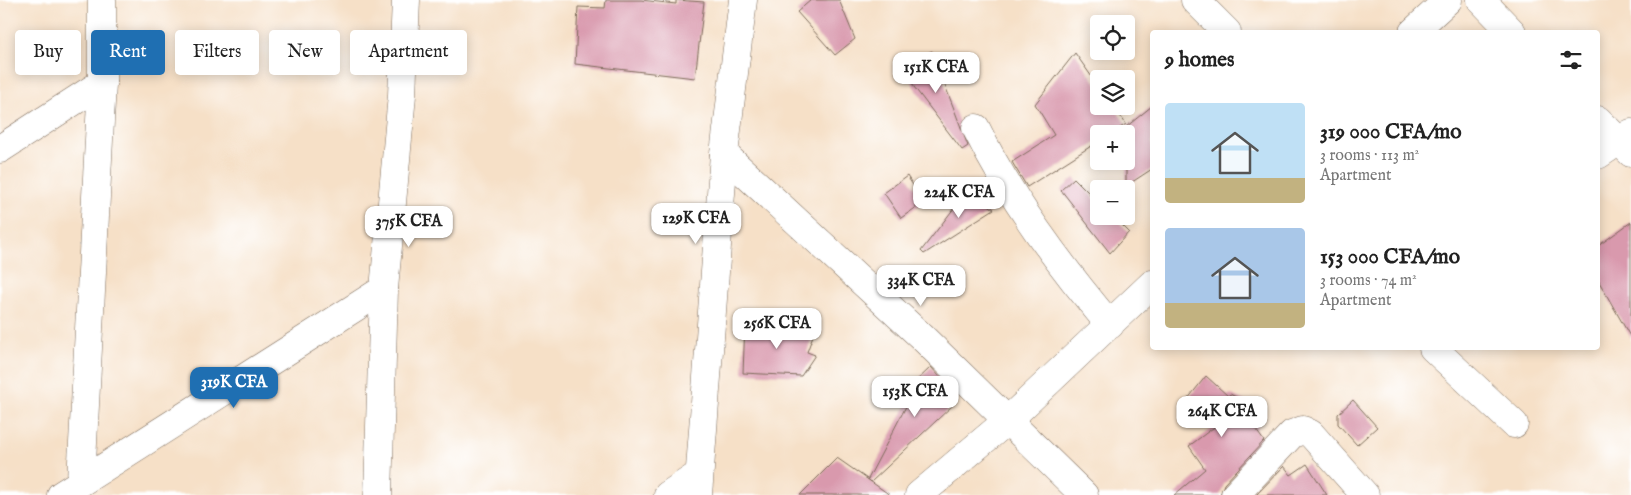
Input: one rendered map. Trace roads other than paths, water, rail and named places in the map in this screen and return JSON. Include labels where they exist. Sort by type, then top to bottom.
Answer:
[{"type":"street","points":[[71,488],[102,83],[102,0]]},
{"type":"street","points":[[378,495],[384,289],[402,95],[406,0]]},
{"type":"street","points":[[668,495],[698,485],[724,154],[743,0]]},
{"type":"street","points":[[1195,0],[1225,30]]},
{"type":"street","points":[[1415,30],[1448,0]]},
{"type":"street","points":[[1481,0],[1510,30]]},
{"type":"street","points":[[0,149],[102,83]]},
{"type":"street","points":[[1600,122],[1619,146]]},
{"type":"street","points":[[976,128],[1034,227],[1064,270],[1110,325]]},
{"type":"street","points":[[724,154],[922,337],[1084,495]]},
{"type":"street","points":[[919,495],[1008,420],[1150,286]]},
{"type":"street","points":[[71,488],[384,289]]},
{"type":"street","points":[[1435,350],[1514,424]]},
{"type":"street","points":[[1235,495],[1292,434],[1303,430],[1311,434],[1365,495]]}]
